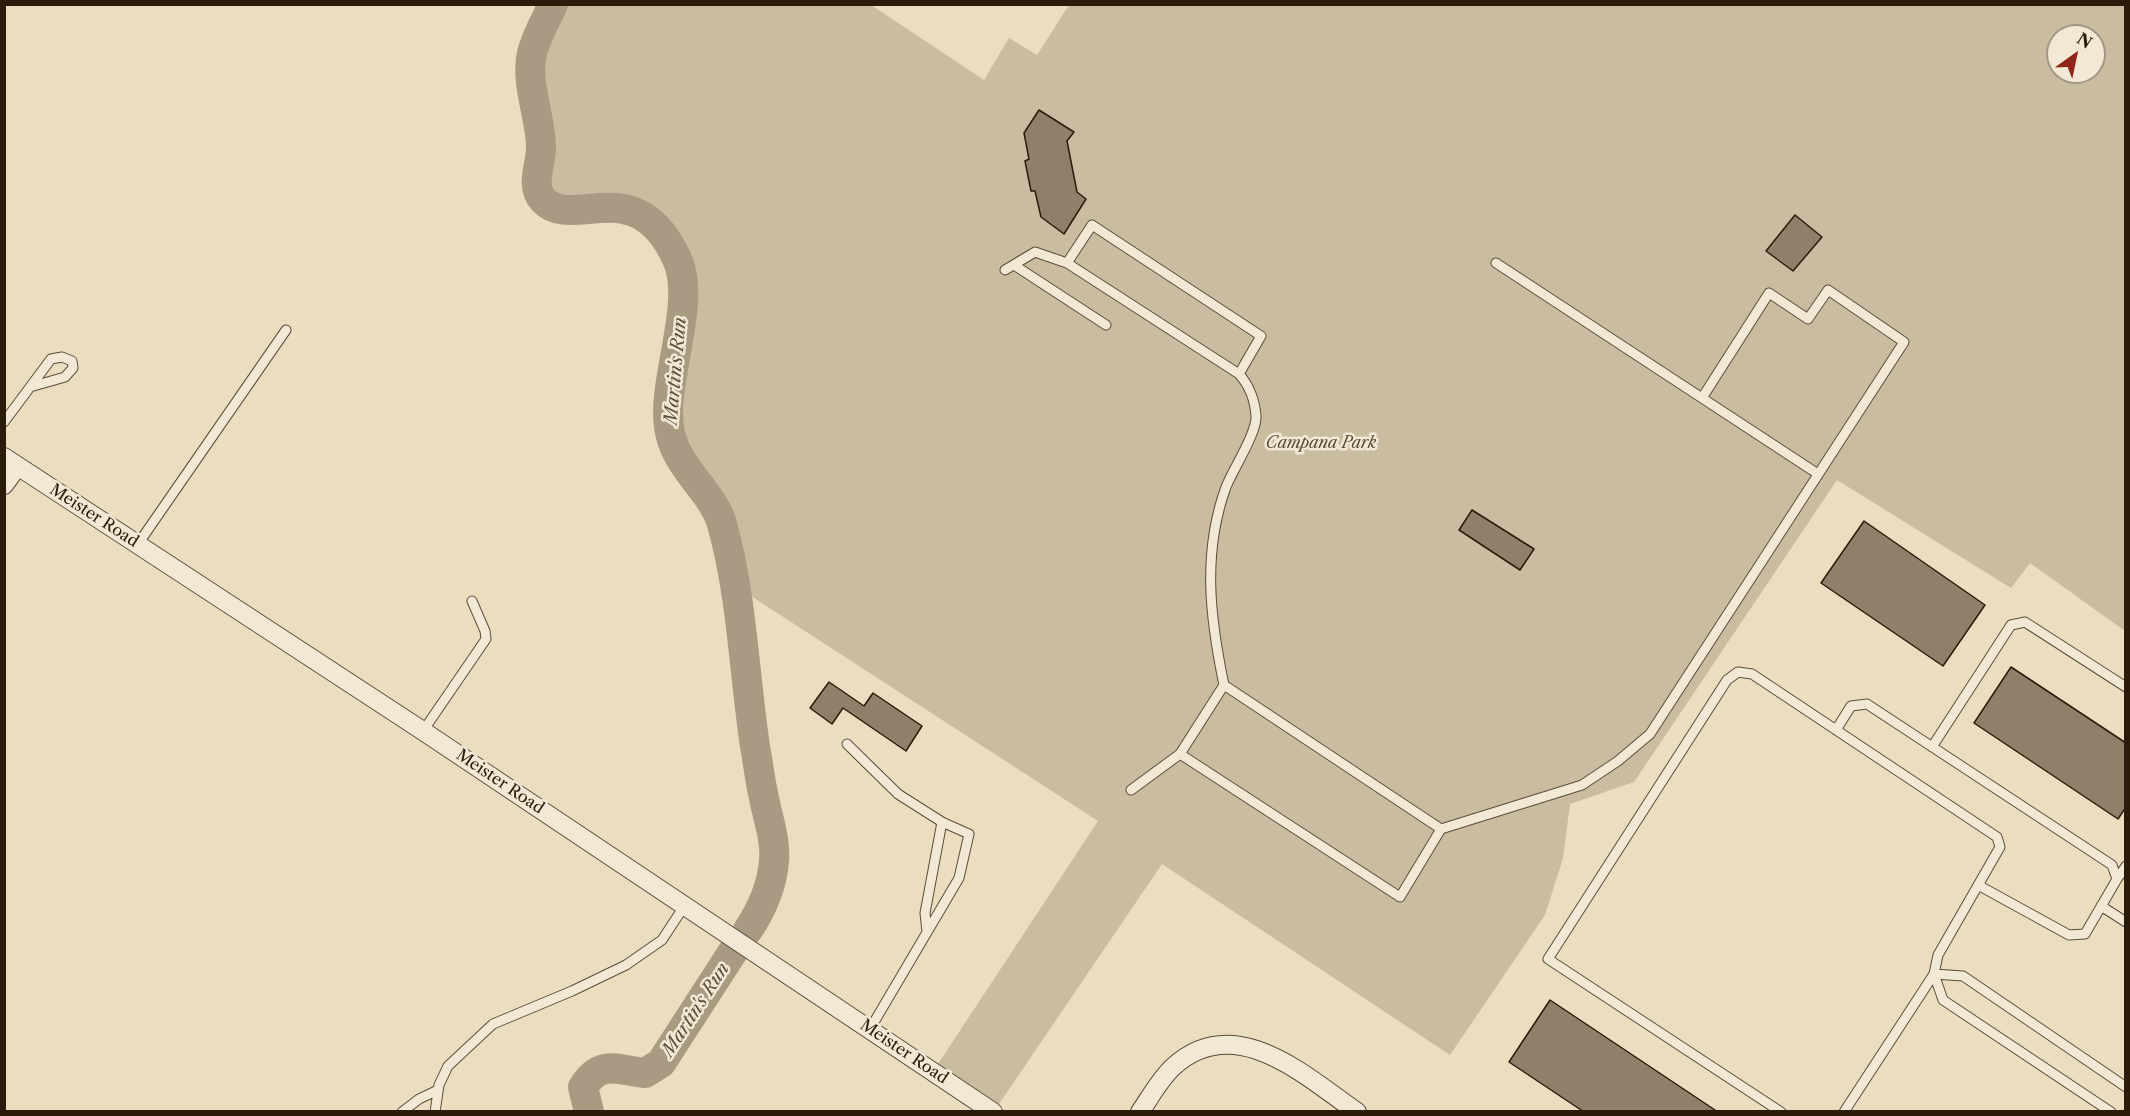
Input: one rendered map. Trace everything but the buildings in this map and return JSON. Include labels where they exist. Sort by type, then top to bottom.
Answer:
[{"type":"street","name":"Meister Road","points":[[11,462],[423,731],[993,1112]]},
{"type":"street","points":[[4,485],[11,462]]},
{"type":"street","points":[[1140,1112],[1174,1066],[1200,1051],[1229,1044],[1265,1052],[1358,1112]]},
{"type":"lane","points":[[1067,263],[1092,225],[1261,336],[1239,374]]},
{"type":"lane","points":[[1106,325],[1010,267],[1035,252],[1067,263],[1239,374],[1248,384],[1256,417],[1226,486],[1210,553],[1213,630],[1224,684],[1180,754],[1131,790]]},
{"type":"lane","points":[[1497,263],[1818,474]]},
{"type":"lane","points":[[1180,754],[1400,897],[1441,829],[1582,785],[1618,761],[1650,734],[1904,342],[1828,290],[1808,319],[1769,293],[1702,398]]},
{"type":"lane","points":[[138,544],[286,330]]},
{"type":"lane","points":[[4,422],[30,387],[51,359],[62,357],[72,361],[73,368],[65,377],[30,387]]},
{"type":"lane","points":[[423,731],[486,639],[485,631],[472,601]]},
{"type":"lane","points":[[1932,747],[2012,626],[2025,622],[2126,687]]},
{"type":"lane","points":[[1781,1112],[1548,959],[1727,680],[1738,672],[1752,674],[1997,837],[2000,847],[1938,955],[1934,974],[1844,1112]]},
{"type":"lane","points":[[1224,684],[1441,829]]},
{"type":"lane","points":[[1836,730],[1851,706],[1867,704],[2112,865],[2117,879]]},
{"type":"lane","points":[[847,744],[898,794],[942,822],[969,834],[959,878],[870,1029]]},
{"type":"lane","points":[[927,933],[925,913],[942,822]]},
{"type":"lane","points":[[1978,885],[2069,935],[2085,934],[2126,866]]},
{"type":"lane","points":[[435,1112],[438,1090],[448,1065],[493,1024],[572,992],[626,965],[662,940],[685,906]]},
{"type":"lane","points":[[2101,906],[2126,922]]},
{"type":"lane","points":[[1934,974],[1963,976],[2126,1087]]},
{"type":"lane","points":[[1934,974],[1944,1000],[2111,1112]]},
{"type":"lane","points":[[402,1112],[438,1090]]},
{"type":"green space","name":"Campana Park","points":[[553,4],[871,5],[984,80],[1009,38],[1037,55],[1069,5],[2125,5],[2125,631],[2030,563],[2011,588],[1837,480],[1634,782],[1570,804],[1563,858],[1545,915],[1450,1055],[1162,864],[999,1104],[938,1064],[1098,821],[734,585],[728,543],[720,519],[681,462],[670,438],[668,407],[683,295],[682,275],[677,259],[671,247],[655,227],[635,213],[623,209],[596,206],[563,209],[550,205],[540,196],[536,183],[541,155],[541,137],[531,78],[532,54]]},
{"type":"waterway","name":"Martin's Run","points":[[553,4],[536,41],[530,64],[541,148],[537,175],[539,194],[543,200],[556,208],[624,209],[643,216],[661,232],[677,259],[682,277],[683,297],[670,387],[669,427],[678,454],[717,512],[729,551],[755,746],[774,845],[773,871],[769,889],[748,930]]},
{"type":"waterway","name":"Martin's Run","points":[[589,1112],[583,1087],[590,1078],[603,1069],[610,1068],[645,1073],[661,1063],[734,950]]}]
